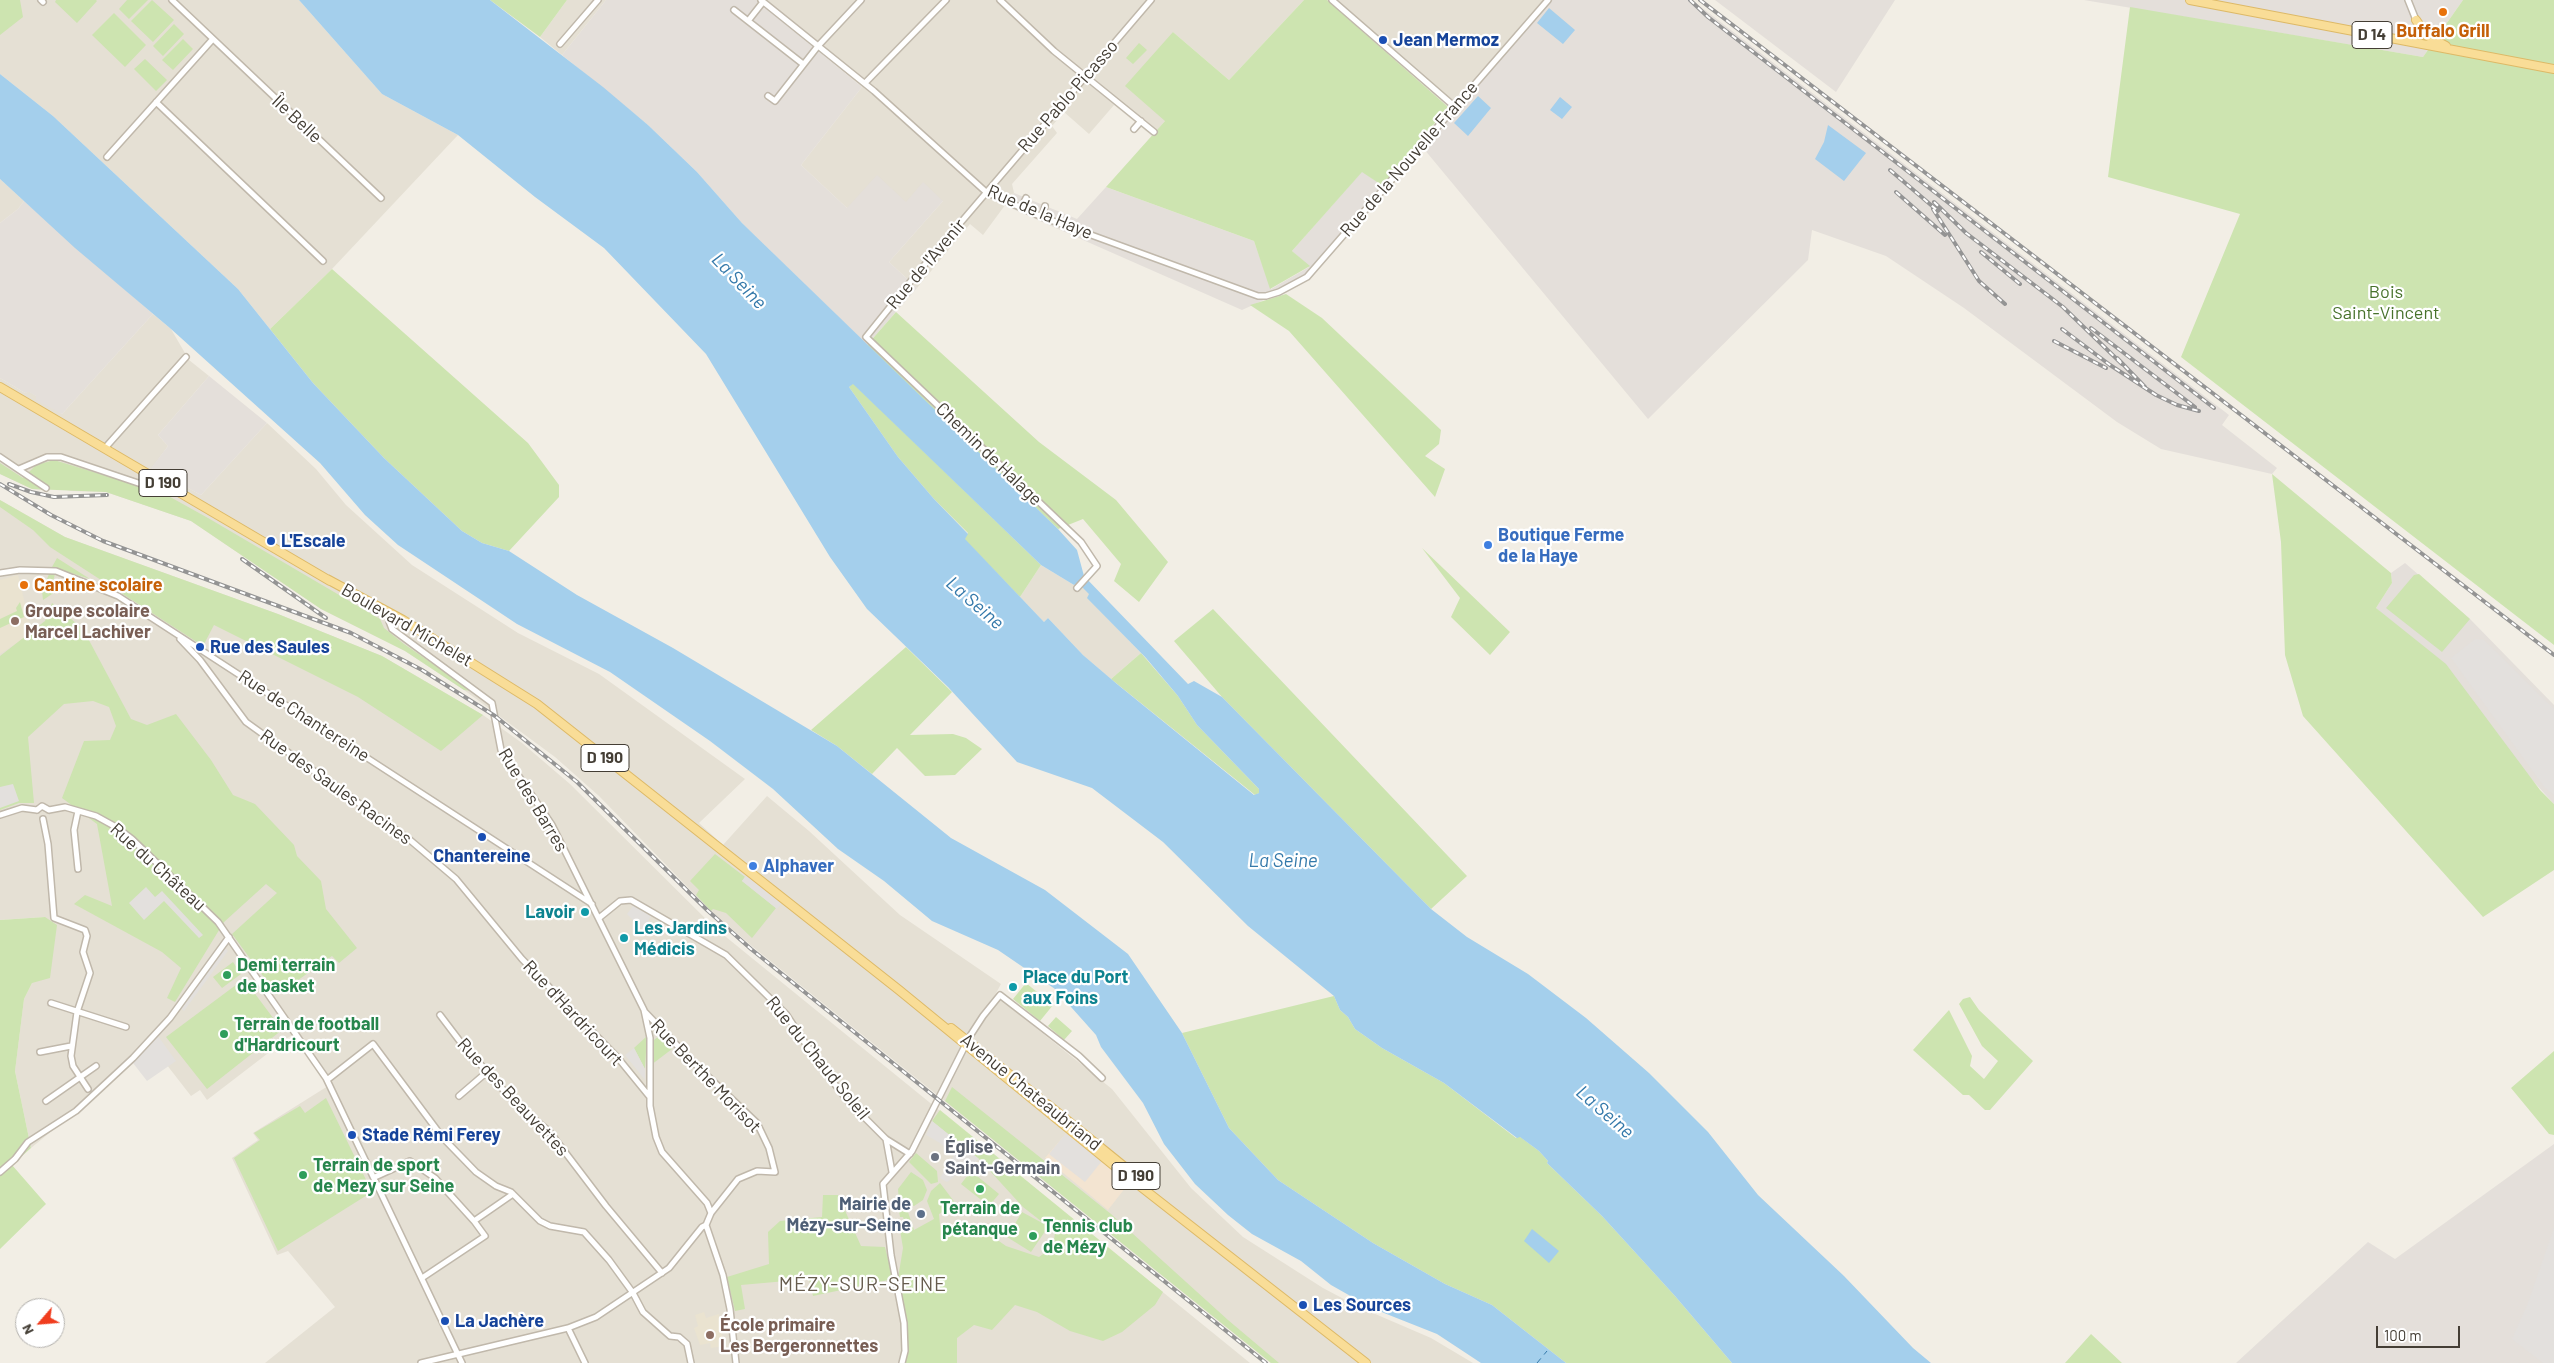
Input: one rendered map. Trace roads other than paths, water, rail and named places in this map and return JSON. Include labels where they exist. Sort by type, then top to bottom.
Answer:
[{"type":"main road","name":"D 14","points":[[2190,0],[2554,70]]},
{"type":"main road","points":[[2416,20],[2427,36],[2470,53]]},
{"type":"main road","name":"Boulevard Michelet","points":[[0,387],[488,673],[537,704],[719,848]]},
{"type":"main road","name":"Avenue Chateaubriand","points":[[719,848],[1372,1363]]},
{"type":"main road","name":"Avenue Chateaubriand","points":[[967,1043],[1366,1363]]},
{"type":"street","name":"Île Belle","points":[[172,0],[212,40],[381,198]]},
{"type":"street","points":[[560,44],[598,0]]},
{"type":"street","points":[[768,96],[775,101],[818,46],[861,0]]},
{"type":"street","points":[[865,83],[946,0]]},
{"type":"street","points":[[1000,0],[1038,38],[1154,132]]},
{"type":"street","name":"Rue Pablo Picasso","points":[[986,192],[1151,0]]},
{"type":"street","points":[[1332,0],[1455,107]]},
{"type":"street","name":"Rue de la Nouvelle France","points":[[1258,296],[1279,292],[1307,276],[1548,0]]},
{"type":"street","points":[[2408,0],[2416,20]]},
{"type":"street","points":[[748,21],[762,1]]},
{"type":"street","name":"Rue de la Haye","points":[[762,1],[865,83],[986,192],[1042,217],[1258,296]]},
{"type":"street","points":[[734,10],[803,64]]},
{"type":"street","points":[[107,157],[212,40]]},
{"type":"street","points":[[156,102],[323,262]]},
{"type":"street","points":[[1134,129],[1141,121]]},
{"type":"street","name":"Rue de l'Avenir","points":[[866,337],[986,192]]},
{"type":"street","points":[[1021,208],[1026,198]]},
{"type":"street","points":[[1042,217],[1045,206]]},
{"type":"street","name":"Chemin de Halage","points":[[866,337],[1081,542],[1097,566],[1077,588]]},
{"type":"street","points":[[105,448],[186,357]]},
{"type":"street","points":[[0,457],[46,488]]},
{"type":"street","points":[[19,469],[47,458],[61,457],[141,484],[154,487],[162,482]]},
{"type":"street","points":[[141,484],[147,473]]},
{"type":"street","name":"Rue de Chantereine","points":[[0,573],[34,569],[66,574],[118,596],[592,905]]},
{"type":"street","name":"Rue des Barres","points":[[391,616],[390,626],[396,632],[490,700],[495,709],[495,720],[501,750],[545,812],[644,1010]]},
{"type":"street","name":"Rue des Saules Racines","points":[[173,632],[200,660],[246,722],[436,860],[456,879],[504,938]]},
{"type":"street","name":"Rue du Château","points":[[0,815],[22,808],[37,810],[42,806],[49,810],[62,807],[106,820],[132,839],[218,922],[327,1079],[462,1363]]},
{"type":"street","points":[[37,810],[37,816],[43,819]]},
{"type":"street","points":[[43,819],[48,816],[49,810]]},
{"type":"street","points":[[78,811],[74,830],[78,869]]},
{"type":"street","points":[[43,819],[48,844],[54,918],[84,930],[87,936],[83,952],[90,973],[77,1012],[71,1056],[80,1078],[88,1090]]},
{"type":"street","name":"Rue du Chaud Soleil","points":[[599,918],[620,901],[631,900],[726,955],[786,1014],[814,1056],[848,1101],[886,1139],[911,1153]]},
{"type":"street","points":[[0,1172],[15,1159],[28,1142],[76,1111],[133,1058],[170,1018],[229,938]]},
{"type":"street","name":"Rue d'Hardricourt","points":[[504,938],[618,1058],[641,1089],[649,1093]]},
{"type":"street","points":[[902,1363],[905,1351],[904,1323],[891,1255],[883,1184],[911,1153],[967,1043],[983,1016],[1000,995],[1079,1056],[1102,1078]]},
{"type":"street","points":[[51,1003],[126,1027]]},
{"type":"street","points":[[421,1363],[568,1328],[596,1317],[669,1268],[702,1227],[706,1225],[711,1213],[707,1203],[662,1152],[656,1137],[649,1093],[650,1038],[644,1010]]},
{"type":"street","name":"Rue Berthe Morisot","points":[[644,1010],[756,1124],[769,1148],[775,1172],[757,1170],[738,1179],[711,1213]]},
{"type":"street","name":"Rue des Beauvettes","points":[[440,1015],[517,1105],[549,1131],[606,1206],[662,1273]]},
{"type":"street","points":[[327,1079],[373,1044],[444,1138],[476,1172],[513,1194],[540,1221],[550,1226],[584,1232],[609,1260],[633,1293],[643,1312],[670,1336],[679,1337],[687,1344],[691,1363]]},
{"type":"street","points":[[40,1052],[71,1046]]},
{"type":"street","points":[[46,1100],[96,1066]]},
{"type":"street","points":[[459,1096],[487,1072]]},
{"type":"street","points":[[886,1139],[892,1172]]},
{"type":"street","points":[[375,1177],[410,1161],[435,1178],[485,1236],[422,1278]]},
{"type":"street","points":[[474,1221],[513,1194]]},
{"type":"street","points":[[706,1225],[723,1275],[730,1310],[736,1363]]},
{"type":"street","points":[[568,1328],[586,1363]]},
{"type":"water","name":"La Seine","points":[[299,0],[490,0],[603,87],[648,125],[697,172],[742,223],[1058,529],[1077,550],[1084,576],[1188,684],[1194,681],[1222,697],[1431,909],[1467,937],[1528,974],[1586,1018],[1649,1073],[1708,1132],[1758,1195],[1844,1276],[1913,1348],[1931,1363],[1732,1363],[1675,1296],[1602,1216],[1547,1163],[1548,1161],[1539,1151],[1520,1137],[1517,1138],[1444,1083],[1382,1048],[1355,1029],[1348,1017],[1340,1010],[1334,996],[1248,926],[1163,842],[1092,788],[1017,762],[948,687],[867,609],[830,557],[706,354],[604,248],[535,197],[458,135],[382,94]],"holes":[[[853,384],[1041,565],[1074,585],[1078,583],[1089,594],[1087,598],[1146,658],[1178,696],[1197,725],[1259,789],[1259,793],[1254,795],[1117,684],[1083,655],[1048,618],[1044,622],[965,539],[968,534],[934,499],[898,457],[849,387]]]},
{"type":"water","points":[[1549,8],[1575,30],[1563,44],[1537,23]]},
{"type":"water","points":[[0,74],[53,116],[238,289],[313,383],[384,458],[462,531],[482,543],[509,551],[577,595],[673,648],[837,746],[951,838],[1045,890],[1128,954],[1182,1033],[1229,1128],[1278,1180],[1373,1243],[1445,1284],[1492,1305],[1566,1363],[1481,1363],[1437,1334],[1384,1313],[1354,1298],[1331,1285],[1301,1261],[1252,1234],[1228,1215],[1195,1184],[1164,1144],[1143,1103],[1101,1047],[1096,1035],[1055,989],[998,950],[932,921],[884,881],[838,849],[773,789],[710,741],[610,672],[517,624],[398,545],[365,515],[320,463],[171,329],[75,248],[0,179]]},
{"type":"water","points":[[1478,96],[1491,108],[1468,136],[1454,123]]},
{"type":"water","points":[[1560,97],[1572,107],[1562,119],[1550,110]]},
{"type":"water","points":[[1828,125],[1866,153],[1844,181],[1815,159],[1824,142]]},
{"type":"water","points":[[1532,1229],[1559,1251],[1549,1263],[1524,1241]]},
{"type":"railway","points":[[1690,0],[1708,17],[2214,408]]},
{"type":"railway","points":[[1700,0],[2554,655]]},
{"type":"railway","points":[[1890,170],[1938,211]]},
{"type":"railway","points":[[1896,192],[1945,235]]},
{"type":"railway","points":[[1934,202],[1966,233],[2063,307],[2122,364]]},
{"type":"railway","points":[[1933,209],[1979,281],[2005,304]]},
{"type":"railway","points":[[1981,252],[2020,284]]},
{"type":"railway","points":[[2091,328],[2195,407]]},
{"type":"railway","points":[[2062,329],[2110,365],[2156,395],[2177,405],[2199,411]]},
{"type":"railway","points":[[2054,341],[2106,368]]},
{"type":"railway","points":[[2117,358],[2145,387]]},
{"type":"railway","points":[[0,484],[51,515],[103,541],[351,633],[422,670],[495,716],[577,782],[707,910],[751,949],[1266,1363]]},
{"type":"railway","points":[[9,484],[31,492],[54,497],[107,495]]},
{"type":"railway","points":[[242,559],[326,618]]},
{"type":"place","name":"Buffalo Grill","points":[[2443,12]]},
{"type":"place","name":"Jean Mermoz","points":[[1383,40]]},
{"type":"place","name":"L'Escale","points":[[271,541]]},
{"type":"place","name":"Boutique Ferme de la Haye","points":[[1488,545]]},
{"type":"place","name":"Cantine scolaire","points":[[24,585]]},
{"type":"place","name":"Groupe scolaire Marcel Lachiver","points":[[15,621]]},
{"type":"place","name":"Rue des Saules","points":[[200,647]]},
{"type":"place","name":"Chantereine","points":[[482,837]]},
{"type":"place","name":"Alphaver","points":[[753,866]]},
{"type":"place","name":"Lavoir","points":[[585,912]]},
{"type":"place","name":"Les Jardins Médicis","points":[[624,938]]},
{"type":"place","name":"Demi terrain de basket","points":[[227,975]]},
{"type":"place","name":"Place du Port aux Foins","points":[[1013,987]]},
{"type":"place","name":"Terrain de football d'Hardricourt","points":[[224,1034]]},
{"type":"place","name":"Stade Rémi Ferey","points":[[352,1135]]},
{"type":"place","name":"Église Saint-Germain","points":[[935,1157]]},
{"type":"place","name":"Terrain de sport de Mezy sur Seine","points":[[303,1175]]},
{"type":"place","name":"Terrain de pétanque","points":[[980,1189]]},
{"type":"place","name":"Mairie de Mézy-sur-Seine","points":[[921,1214]]},
{"type":"place","name":"Tennis club de Mézy","points":[[1033,1236]]},
{"type":"place","name":"Les Sources","points":[[1303,1305]]},
{"type":"place","name":"La Jachère","points":[[445,1321]]},
{"type":"place","name":"École primaire Les Bergeronnettes","points":[[710,1335]]},
{"type":"district","name":"MÉZY-SUR-SEINE","points":[[863,1284]]},
{"type":"park label","name":"Bois Saint-Vincent","points":[[2386,302]]}]
